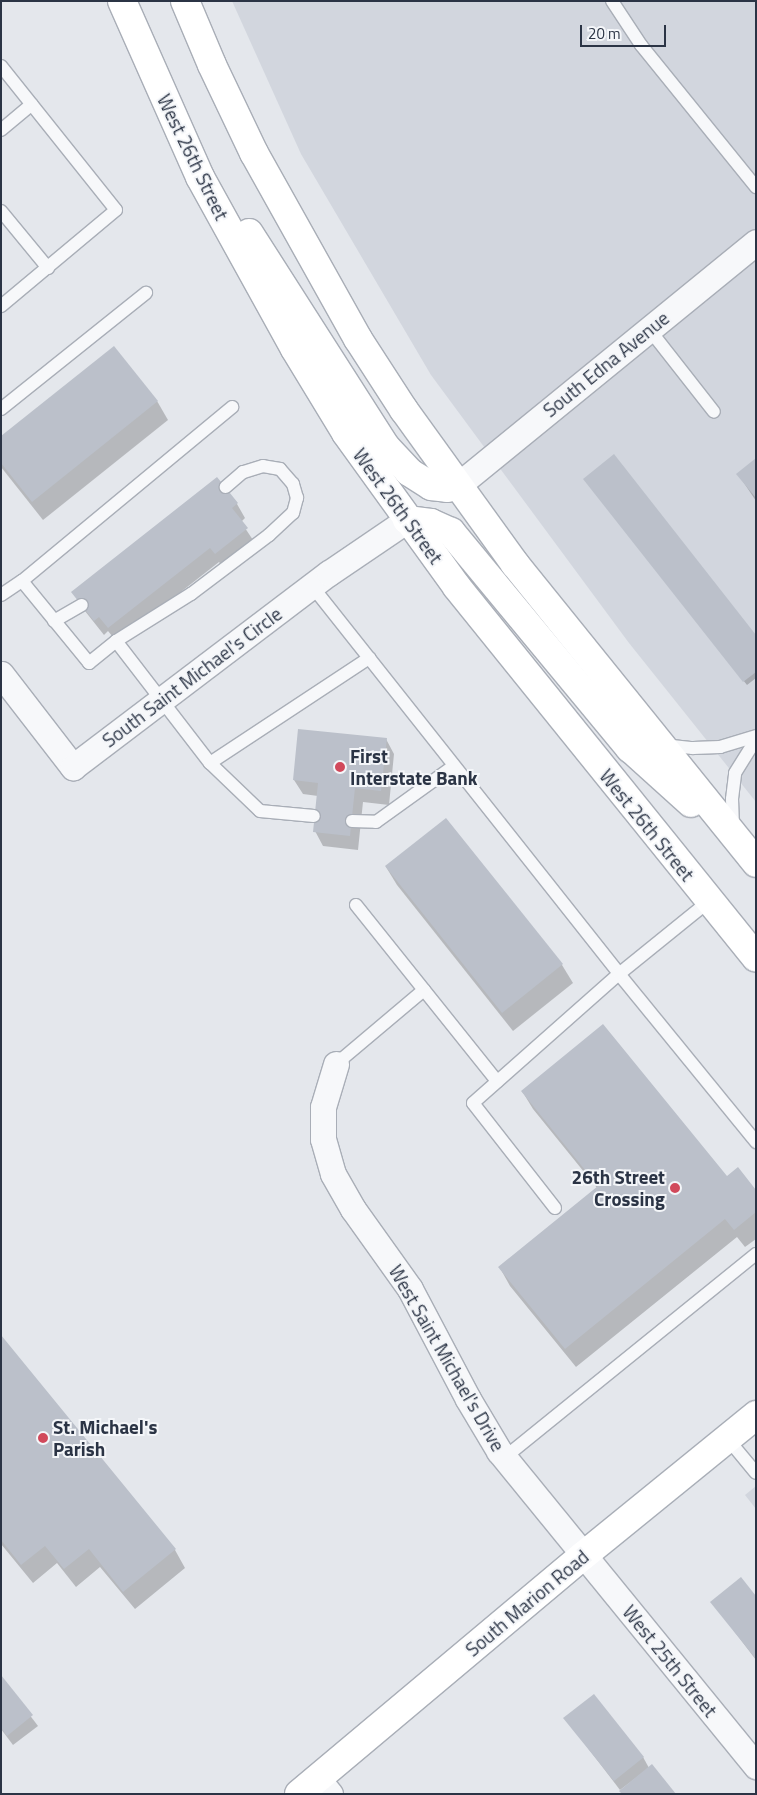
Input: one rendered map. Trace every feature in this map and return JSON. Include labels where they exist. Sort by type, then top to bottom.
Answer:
[{"type":"main road","name":"West 26th Street","points":[[122,1],[200,177],[295,349],[346,433],[407,520],[522,670],[756,958]]},
{"type":"main road","points":[[185,1],[254,153],[358,339],[404,410],[515,564],[754,860]]},
{"type":"main road","points":[[173,117],[386,447],[409,472],[431,486],[447,488],[457,486]]},
{"type":"main road","points":[[407,520],[431,523],[451,532],[630,748],[754,860]]},
{"type":"main road","name":"South Marion Road","points":[[316,1789],[584,1555],[756,1415]]},
{"type":"street","name":"South Edna Avenue","points":[[457,486],[756,242]]},
{"type":"street","name":"South Saint Michael's Circle","points":[[1,674],[73,767],[312,586],[407,520]]},
{"type":"street","name":"West Saint Michael's Drive","points":[[336,1064],[323,1107],[323,1138],[333,1174],[354,1209],[410,1289],[468,1399],[504,1458],[584,1555]]},
{"type":"street","name":"West 25th Street","points":[[584,1555],[756,1766]]},
{"type":"lane","points":[[612,1],[641,45],[756,187]]},
{"type":"lane","points":[[1,66],[116,210],[1,306]]},
{"type":"lane","points":[[1,130],[32,104]]},
{"type":"lane","points":[[1,211],[48,268]]},
{"type":"lane","points":[[1,409],[146,293]]},
{"type":"lane","points":[[649,329],[714,412]]},
{"type":"lane","points":[[1,595],[22,581],[232,407]]},
{"type":"lane","points":[[22,581],[89,663],[116,641],[191,594],[269,535],[292,513],[297,498],[293,484],[280,469],[263,466],[244,472],[226,487]]},
{"type":"lane","points":[[312,586],[619,974],[756,1142]]},
{"type":"lane","points":[[54,621],[82,605]]},
{"type":"lane","points":[[116,641],[163,699],[210,763],[260,811],[314,816]]},
{"type":"lane","points":[[210,763],[369,658]]},
{"type":"lane","points":[[661,744],[693,748],[720,747],[756,736]]},
{"type":"lane","points":[[733,835],[732,799],[735,773],[756,740]]},
{"type":"lane","points":[[352,821],[376,822],[454,766]]},
{"type":"lane","points":[[555,1208],[472,1103],[619,974],[709,900]]},
{"type":"lane","points":[[356,905],[497,1082]]},
{"type":"lane","points":[[336,1064],[424,990]]},
{"type":"lane","points":[[504,1458],[756,1254]]},
{"type":"lane","points":[[727,1438],[756,1473]]},
{"type":"shaded area","points":[[232,1],[756,1],[756,802],[629,643],[431,375],[301,154]]},
{"type":"shaded area","points":[[756,1486],[756,1509],[745,1495]]},
{"type":"building","points":[[114,346],[158,401],[32,502],[1,463],[1,436]]},
{"type":"building","points":[[614,454],[756,635],[756,672],[743,682],[583,479]]},
{"type":"building","points":[[756,458],[756,498],[736,474]]},
{"type":"building","points":[[217,477],[238,503],[232,508],[248,528],[215,554],[210,548],[108,628],[99,617],[94,621],[71,592]]},
{"type":"building","points":[[298,729],[387,738],[381,791],[355,788],[350,836],[313,832],[318,783],[293,780]]},
{"type":"building","points":[[446,818],[563,964],[502,1013],[385,866]]},
{"type":"building","name":"26th Street Crossing","points":[[603,1024],[727,1176],[738,1167],[756,1190],[756,1212],[734,1230],[725,1219],[565,1349],[498,1267],[598,1186],[521,1091]]},
{"type":"building","name":"St. Michael's Parish","points":[[1,1335],[176,1549],[123,1592],[89,1549],[64,1569],[45,1546],[21,1565],[1,1540]]},
{"type":"building","points":[[741,1577],[756,1596],[756,1659],[710,1602]]},
{"type":"building","points":[[1,1675],[33,1715],[7,1736],[1,1728]]},
{"type":"building","points":[[594,1694],[644,1757],[614,1781],[563,1718]]},
{"type":"building","points":[[652,1764],[676,1794],[622,1794],[619,1791]]},
{"type":"place","name":"First Interstate Bank","points":[[340,767]]},
{"type":"place","name":"26th Street Crossing","points":[[675,1188]]},
{"type":"place","name":"St. Michael's Parish","points":[[43,1438]]}]
